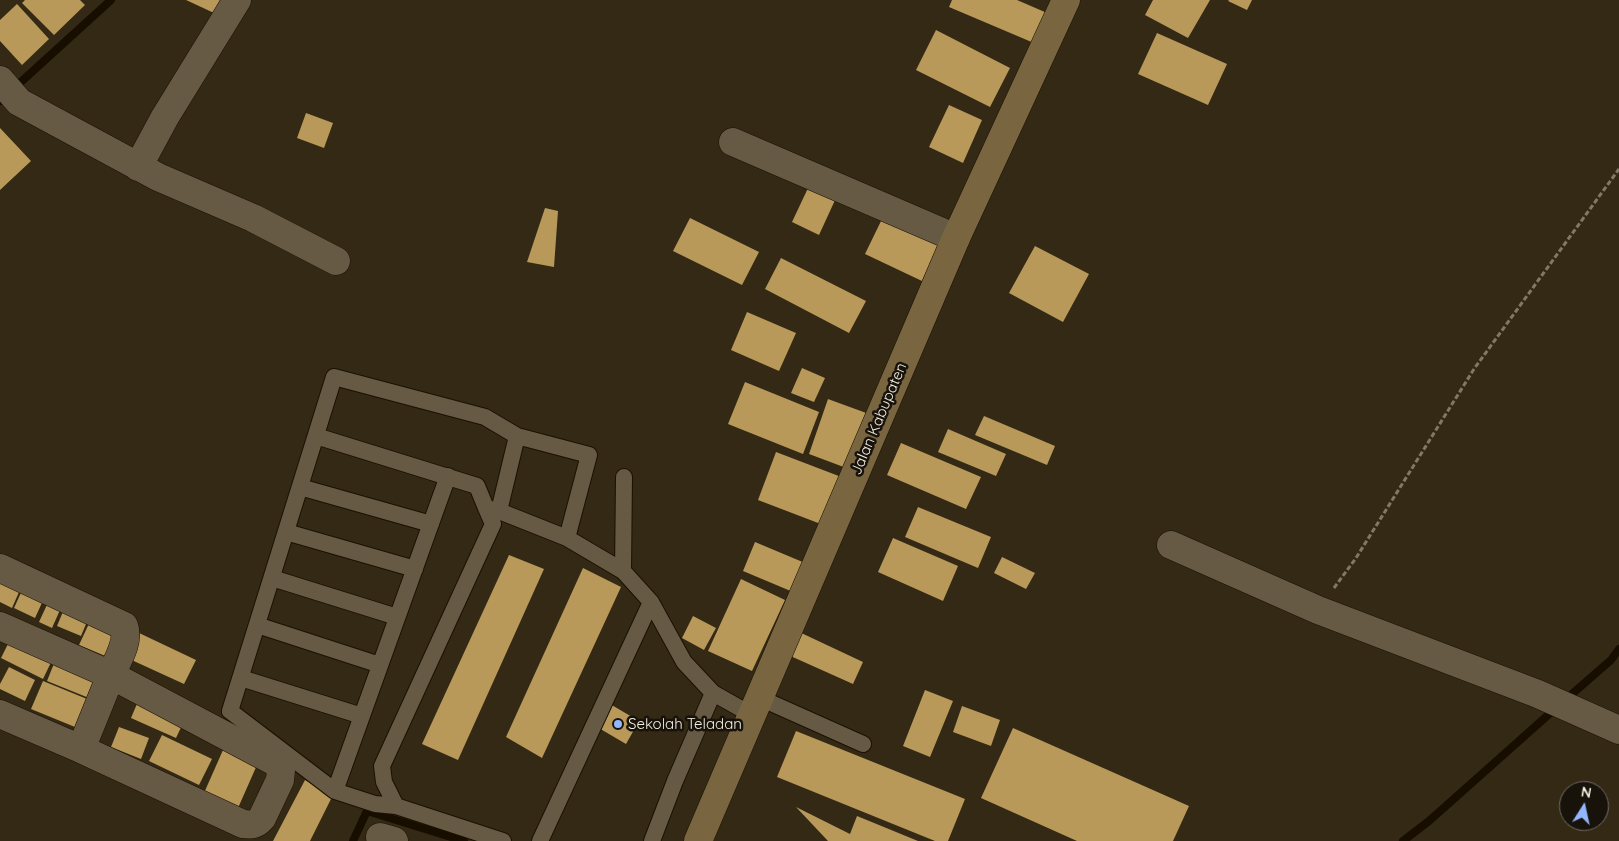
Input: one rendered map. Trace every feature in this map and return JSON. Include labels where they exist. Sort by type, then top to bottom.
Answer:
[{"type":"main road","name":"Jalan Kabupaten","points":[[698,841],[956,238],[1066,0]]},
{"type":"street","points":[[138,167],[165,117],[237,0]]},
{"type":"street","points":[[9,90],[158,178],[253,218],[336,261]]},
{"type":"street","points":[[732,142],[956,238]]},
{"type":"street","points":[[1172,545],[1318,610],[1538,694],[1619,730]]},
{"type":"street","points":[[0,568],[124,626],[127,633],[125,641],[81,748]]},
{"type":"street","points":[[0,626],[111,675],[277,763],[281,770],[280,780],[258,823],[252,826],[243,824],[81,748],[0,714]]},
{"type":"lane","points":[[504,841],[396,806],[375,804],[335,791],[230,711],[334,377],[485,417],[517,436],[589,455],[567,538]]},
{"type":"lane","points":[[316,436],[477,486],[492,510],[567,538],[623,571],[651,602],[684,662],[713,692],[863,744]]},
{"type":"lane","points":[[396,806],[384,782],[382,766],[493,524],[492,510],[517,436]]},
{"type":"lane","points":[[335,791],[448,476]]},
{"type":"lane","points":[[623,571],[624,477]]},
{"type":"lane","points":[[300,487],[431,524]]},
{"type":"lane","points":[[286,532],[414,569]]},
{"type":"lane","points":[[272,578],[397,617]]},
{"type":"lane","points":[[540,841],[651,602]]},
{"type":"lane","points":[[257,625],[380,665]]},
{"type":"lane","points":[[240,678],[362,716]]},
{"type":"lane","points":[[652,841],[675,780],[713,692]]},
{"type":"path","points":[[1318,610],[1356,558],[1474,369],[1619,169]]},
{"type":"building","points":[[25,0],[80,0],[85,5],[54,35],[22,3]]},
{"type":"building","points":[[186,0],[220,0],[214,13]]},
{"type":"building","points":[[952,0],[1017,0],[1054,16],[1041,46],[949,7]]},
{"type":"building","points":[[1153,0],[1210,0],[1188,38],[1145,15]]},
{"type":"building","points":[[1229,0],[1252,0],[1247,10]]},
{"type":"building","points":[[17,4],[49,39],[22,65],[0,41],[0,20]]},
{"type":"building","points":[[936,30],[1010,68],[990,107],[916,70]]},
{"type":"building","points":[[1157,33],[1227,64],[1208,105],[1138,74]]},
{"type":"building","points":[[949,105],[982,120],[963,163],[929,147]]},
{"type":"building","points":[[306,113],[333,123],[324,148],[297,138]]},
{"type":"building","points":[[0,128],[31,161],[0,190]]},
{"type":"building","points":[[809,186],[836,198],[819,235],[792,222]]},
{"type":"building","points":[[545,208],[558,211],[554,267],[527,262]]},
{"type":"building","points":[[690,218],[759,252],[742,285],[673,251]]},
{"type":"building","points":[[882,219],[938,245],[922,281],[865,254]]},
{"type":"building","points":[[1035,246],[1089,274],[1063,322],[1009,293]]},
{"type":"building","points":[[781,258],[866,301],[849,333],[765,289]]},
{"type":"building","points":[[747,312],[796,333],[779,371],[731,350]]},
{"type":"building","points":[[802,368],[825,378],[814,402],[791,393]]},
{"type":"building","points":[[745,382],[819,412],[803,454],[728,424]]},
{"type":"building","points":[[828,399],[869,414],[849,469],[809,454]]},
{"type":"building","points":[[984,416],[1055,446],[1047,465],[975,435]]},
{"type":"building","points":[[948,429],[1006,454],[996,476],[938,452]]},
{"type":"building","points":[[901,443],[981,477],[966,509],[887,475]]},
{"type":"building","points":[[776,452],[844,478],[826,526],[758,500]]},
{"type":"building","points":[[918,507],[991,537],[978,568],[905,537]]},
{"type":"building","points":[[893,538],[958,566],[943,601],[878,572]]},
{"type":"building","points":[[755,542],[805,563],[793,592],[743,571]]},
{"type":"building","points":[[509,555],[544,569],[458,760],[422,744]]},
{"type":"building","points":[[1002,557],[1035,573],[1026,589],[994,573]]},
{"type":"building","points":[[583,568],[621,587],[542,758],[506,737]]},
{"type":"building","points":[[0,572],[23,583],[12,608],[0,602]]},
{"type":"building","points":[[741,579],[785,600],[752,671],[708,651]]},
{"type":"building","points":[[25,584],[46,594],[35,618],[14,608]]},
{"type":"building","points":[[51,596],[64,601],[52,628],[39,622]]},
{"type":"building","points":[[67,602],[91,612],[81,636],[57,626]]},
{"type":"building","points":[[93,615],[123,628],[110,658],[79,645]]},
{"type":"building","points":[[693,616],[716,628],[704,650],[682,638]]},
{"type":"building","points":[[797,631],[863,662],[853,684],[786,654]]},
{"type":"building","points":[[137,632],[196,660],[184,684],[125,657]]},
{"type":"building","points":[[13,634],[55,654],[43,679],[1,658]]},
{"type":"building","points":[[57,656],[99,673],[89,698],[47,681]]},
{"type":"building","points":[[9,667],[35,680],[25,701],[0,689],[0,684]]},
{"type":"building","points":[[43,681],[87,699],[75,727],[31,709]]},
{"type":"building","points":[[925,690],[953,701],[930,757],[903,746]]},
{"type":"building","points":[[139,699],[185,719],[176,738],[131,718]]},
{"type":"building","name":"Sekolah Teladan","points":[[610,704],[639,721],[626,744],[597,727]]},
{"type":"building","points":[[962,706],[1000,720],[991,746],[953,732]]},
{"type":"building","points":[[119,727],[149,738],[141,759],[111,747]]},
{"type":"building","points":[[1013,728],[1189,806],[1173,841],[1077,841],[981,798]]},
{"type":"building","points":[[796,731],[965,799],[948,841],[935,841],[777,777]]},
{"type":"building","points":[[162,735],[212,759],[199,785],[149,761]]},
{"type":"building","points":[[223,750],[257,765],[238,808],[204,793]]},
{"type":"building","points":[[305,780],[333,795],[310,841],[273,841]]},
{"type":"building","points":[[796,807],[850,834],[857,816],[918,841],[828,841]]},
{"type":"waterway","points":[[0,101],[111,0]]},
{"type":"waterway","points":[[1564,701],[1611,660],[1619,649]]},
{"type":"waterway","points":[[1403,841],[1429,821],[1556,708]]},
{"type":"waterway","points":[[353,841],[367,811],[464,841]]},
{"type":"place","name":"Sekolah Teladan","points":[[618,724]]}]
